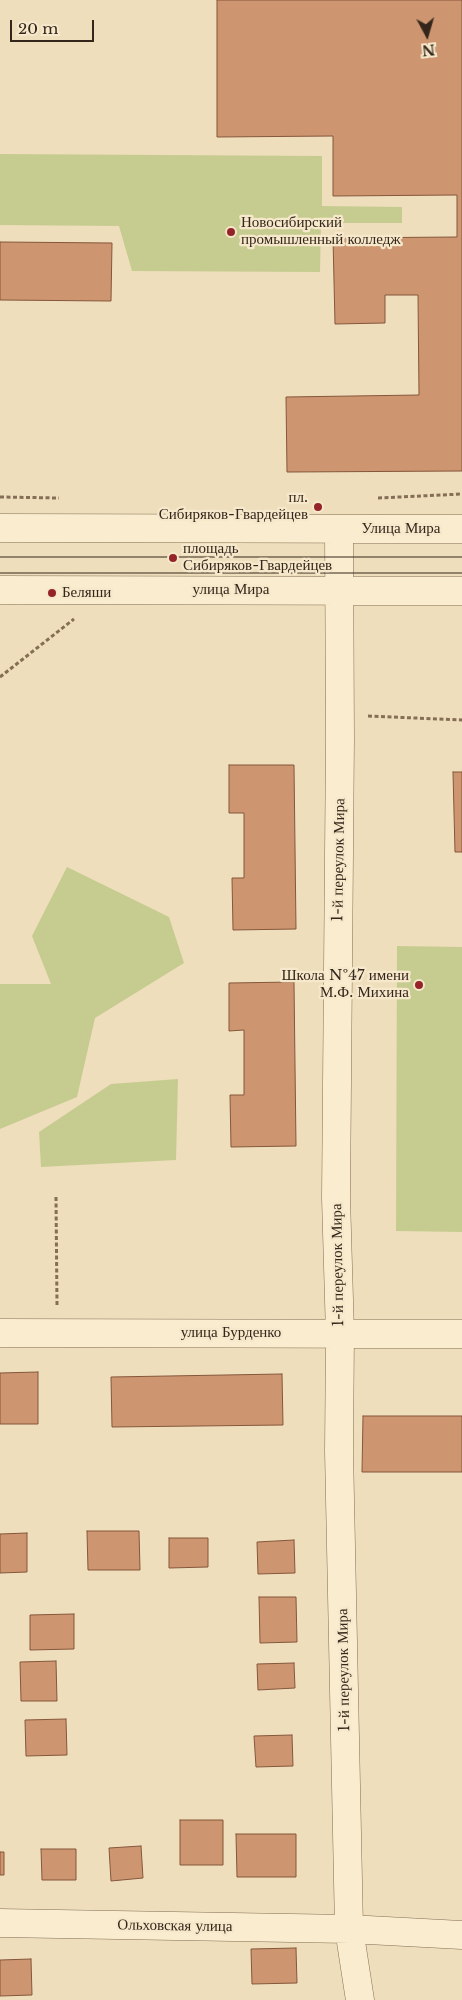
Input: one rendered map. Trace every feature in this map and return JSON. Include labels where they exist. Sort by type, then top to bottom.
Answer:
[{"type":"street","name":"улица Мира","points":[[0,528],[339,529]]},
{"type":"street","name":"Улица Мира","points":[[339,529],[462,529]]},
{"type":"street","name":"1-й переулок Мира","points":[[339,529],[340,712],[336,1198],[340,1334],[339,1459],[349,1929],[360,2000]]},
{"type":"street","name":"улица Мира","points":[[0,590],[462,591]]},
{"type":"street","name":"улица Бурденко","points":[[0,1332],[462,1334]]},
{"type":"street","name":"Ольховская улица","points":[[0,1923],[349,1929],[462,1935]]},
{"type":"path","points":[[373,498],[462,494]]},
{"type":"path","points":[[0,497],[69,498]]},
{"type":"path","points":[[0,677],[77,616]]},
{"type":"path","points":[[340,712],[378,717],[462,720]]},
{"type":"path","points":[[56,1197],[57,1333]]},
{"type":"green space","points":[[0,154],[322,156],[322,206],[402,207],[402,223],[321,223],[320,272],[132,271],[119,226],[0,225]]},
{"type":"green space","points":[[67,867],[169,917],[184,963],[95,1018],[77,1097],[0,1129],[0,984],[51,984],[32,936]]},
{"type":"green space","points":[[397,946],[462,947],[462,1232],[396,1231]]},
{"type":"green space","points":[[178,1079],[176,1160],[41,1167],[39,1132],[111,1084]]},
{"type":"building","points":[[217,0],[462,0],[462,471],[287,472],[286,397],[419,395],[418,295],[385,295],[385,323],[335,324],[333,238],[457,237],[457,195],[333,196],[333,136],[217,137]]},
{"type":"building","points":[[0,242],[112,243],[111,301],[0,300]]},
{"type":"building","points":[[229,765],[294,765],[296,929],[233,930],[232,878],[244,878],[244,813],[229,813]]},
{"type":"building","points":[[453,772],[462,772],[462,852],[455,852]]},
{"type":"building","points":[[294,982],[296,1146],[231,1147],[230,1095],[244,1095],[244,1030],[229,1031],[229,983]]},
{"type":"building","points":[[38,1372],[38,1424],[0,1424],[0,1373]]},
{"type":"building","points":[[282,1374],[283,1425],[112,1427],[111,1377]]},
{"type":"building","points":[[363,1416],[462,1416],[462,1472],[362,1472]]},
{"type":"building","points":[[87,1531],[139,1531],[140,1570],[88,1570]]},
{"type":"building","points":[[27,1533],[27,1572],[0,1573],[0,1534]]},
{"type":"building","points":[[169,1538],[208,1538],[208,1567],[169,1568]]},
{"type":"building","points":[[294,1540],[295,1573],[258,1574],[257,1542]]},
{"type":"building","points":[[259,1597],[296,1597],[297,1642],[260,1643]]},
{"type":"building","points":[[74,1614],[74,1649],[30,1650],[30,1615]]},
{"type":"building","points":[[56,1661],[57,1701],[21,1701],[20,1662]]},
{"type":"building","points":[[294,1663],[295,1688],[258,1690],[257,1664]]},
{"type":"building","points":[[66,1719],[67,1755],[26,1756],[25,1720]]},
{"type":"building","points":[[292,1735],[293,1766],[256,1767],[254,1736]]},
{"type":"building","points":[[180,1820],[223,1820],[223,1865],[180,1865]]},
{"type":"building","points":[[236,1834],[296,1834],[296,1877],[237,1877]]},
{"type":"building","points":[[141,1846],[143,1878],[111,1881],[109,1848]]},
{"type":"building","points":[[41,1849],[76,1849],[76,1880],[42,1880]]},
{"type":"building","points":[[0,1852],[4,1852],[4,1875],[0,1875]]},
{"type":"building","points":[[296,1948],[297,1983],[252,1984],[251,1949]]},
{"type":"building","points":[[31,1959],[32,1995],[0,1996],[0,1960]]},
{"type":"tram line","points":[[0,557],[462,557]]},
{"type":"tram line","points":[[0,573],[462,573]]},
{"type":"place","name":"Новосибирский промышленный колледж","points":[[231,232]]},
{"type":"place","name":"пл. Сибиряков-Гвардейцев","points":[[318,507]]},
{"type":"place","name":"площадь Сибиряков-Гвардейцев","points":[[173,558]]},
{"type":"place","name":"Беляши","points":[[52,593]]},
{"type":"place","name":"Школа №47 имени М.Ф. Михина","points":[[419,985]]}]
